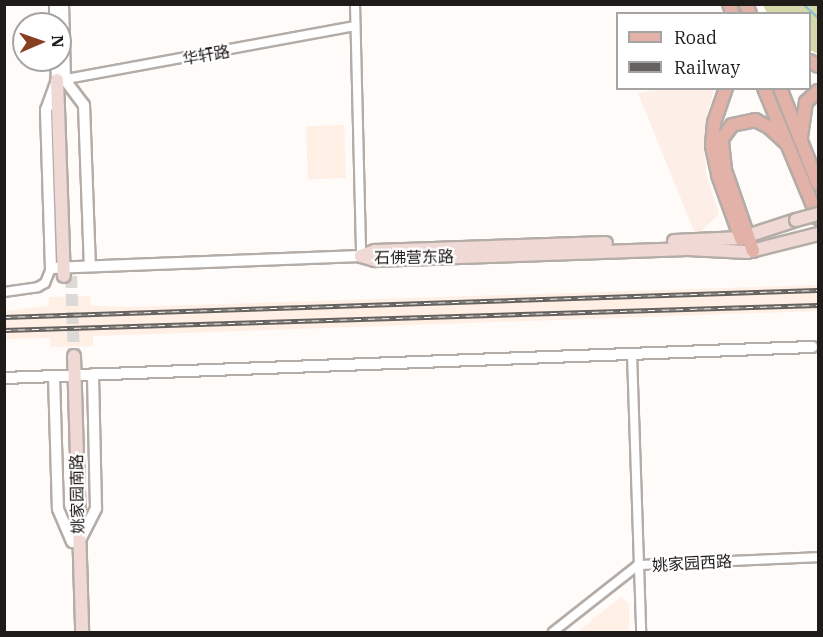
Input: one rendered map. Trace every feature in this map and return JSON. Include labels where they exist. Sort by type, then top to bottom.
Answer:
[{"type":"main road","points":[[61,80],[68,276]]},
{"type":"main road","points":[[725,90],[714,122],[712,146],[718,175],[750,252]]},
{"type":"main road","points":[[765,90],[819,216]]},
{"type":"main road","points":[[781,90],[819,184]]},
{"type":"main road","points":[[801,138],[806,102],[819,91]]},
{"type":"main road","points":[[744,236],[725,170],[722,139],[732,125],[755,120],[769,127],[788,145]]},
{"type":"main road","name":"石佛营东路","points":[[361,256],[375,251],[744,236],[796,220],[819,216]]},
{"type":"main road","name":"石佛营东路","points":[[361,256],[375,260],[688,249],[750,252],[819,234]]},
{"type":"main road","name":"姚家园南路","points":[[70,356],[75,542],[74,633]]},
{"type":"main road","name":"姚家园南路","points":[[75,542],[82,633]]},
{"type":"street","points":[[4,292],[38,287],[45,282],[51,268],[46,110],[61,80],[63,4]]},
{"type":"street","points":[[51,268],[361,256],[355,4]]},
{"type":"street","name":"华轩路","points":[[61,80],[355,26]]},
{"type":"street","points":[[59,72],[61,80],[84,105],[90,266]]},
{"type":"street","points":[[4,378],[812,347]]},
{"type":"street","points":[[632,354],[641,633]]},
{"type":"street","points":[[75,542],[96,508],[93,374]]},
{"type":"street","points":[[54,376],[58,509],[75,542]]},
{"type":"street","name":"姚家园西路","points":[[554,633],[638,565],[819,557]]},
{"type":"shaded area","points":[[657,90],[714,90],[705,125],[706,174],[719,214],[696,236],[638,93]]},
{"type":"shaded area","points":[[344,125],[346,178],[308,179],[306,126]]},
{"type":"shaded area","points":[[818,285],[818,311],[93,336],[93,346],[51,347],[50,338],[5,339],[5,311],[49,306],[49,297],[90,296],[91,306],[129,307]]},
{"type":"shaded area","points":[[621,597],[629,604],[629,632],[577,632]]},
{"type":"green space","points":[[763,5],[818,5],[818,54],[811,50],[811,12],[766,12]]},
{"type":"waterway","points":[[803,4],[818,18]]},
{"type":"tunnel","points":[[71,276],[74,356]]},
{"type":"railway","points":[[4,317],[818,290]]},
{"type":"railway","points":[[4,330],[818,305]]}]
